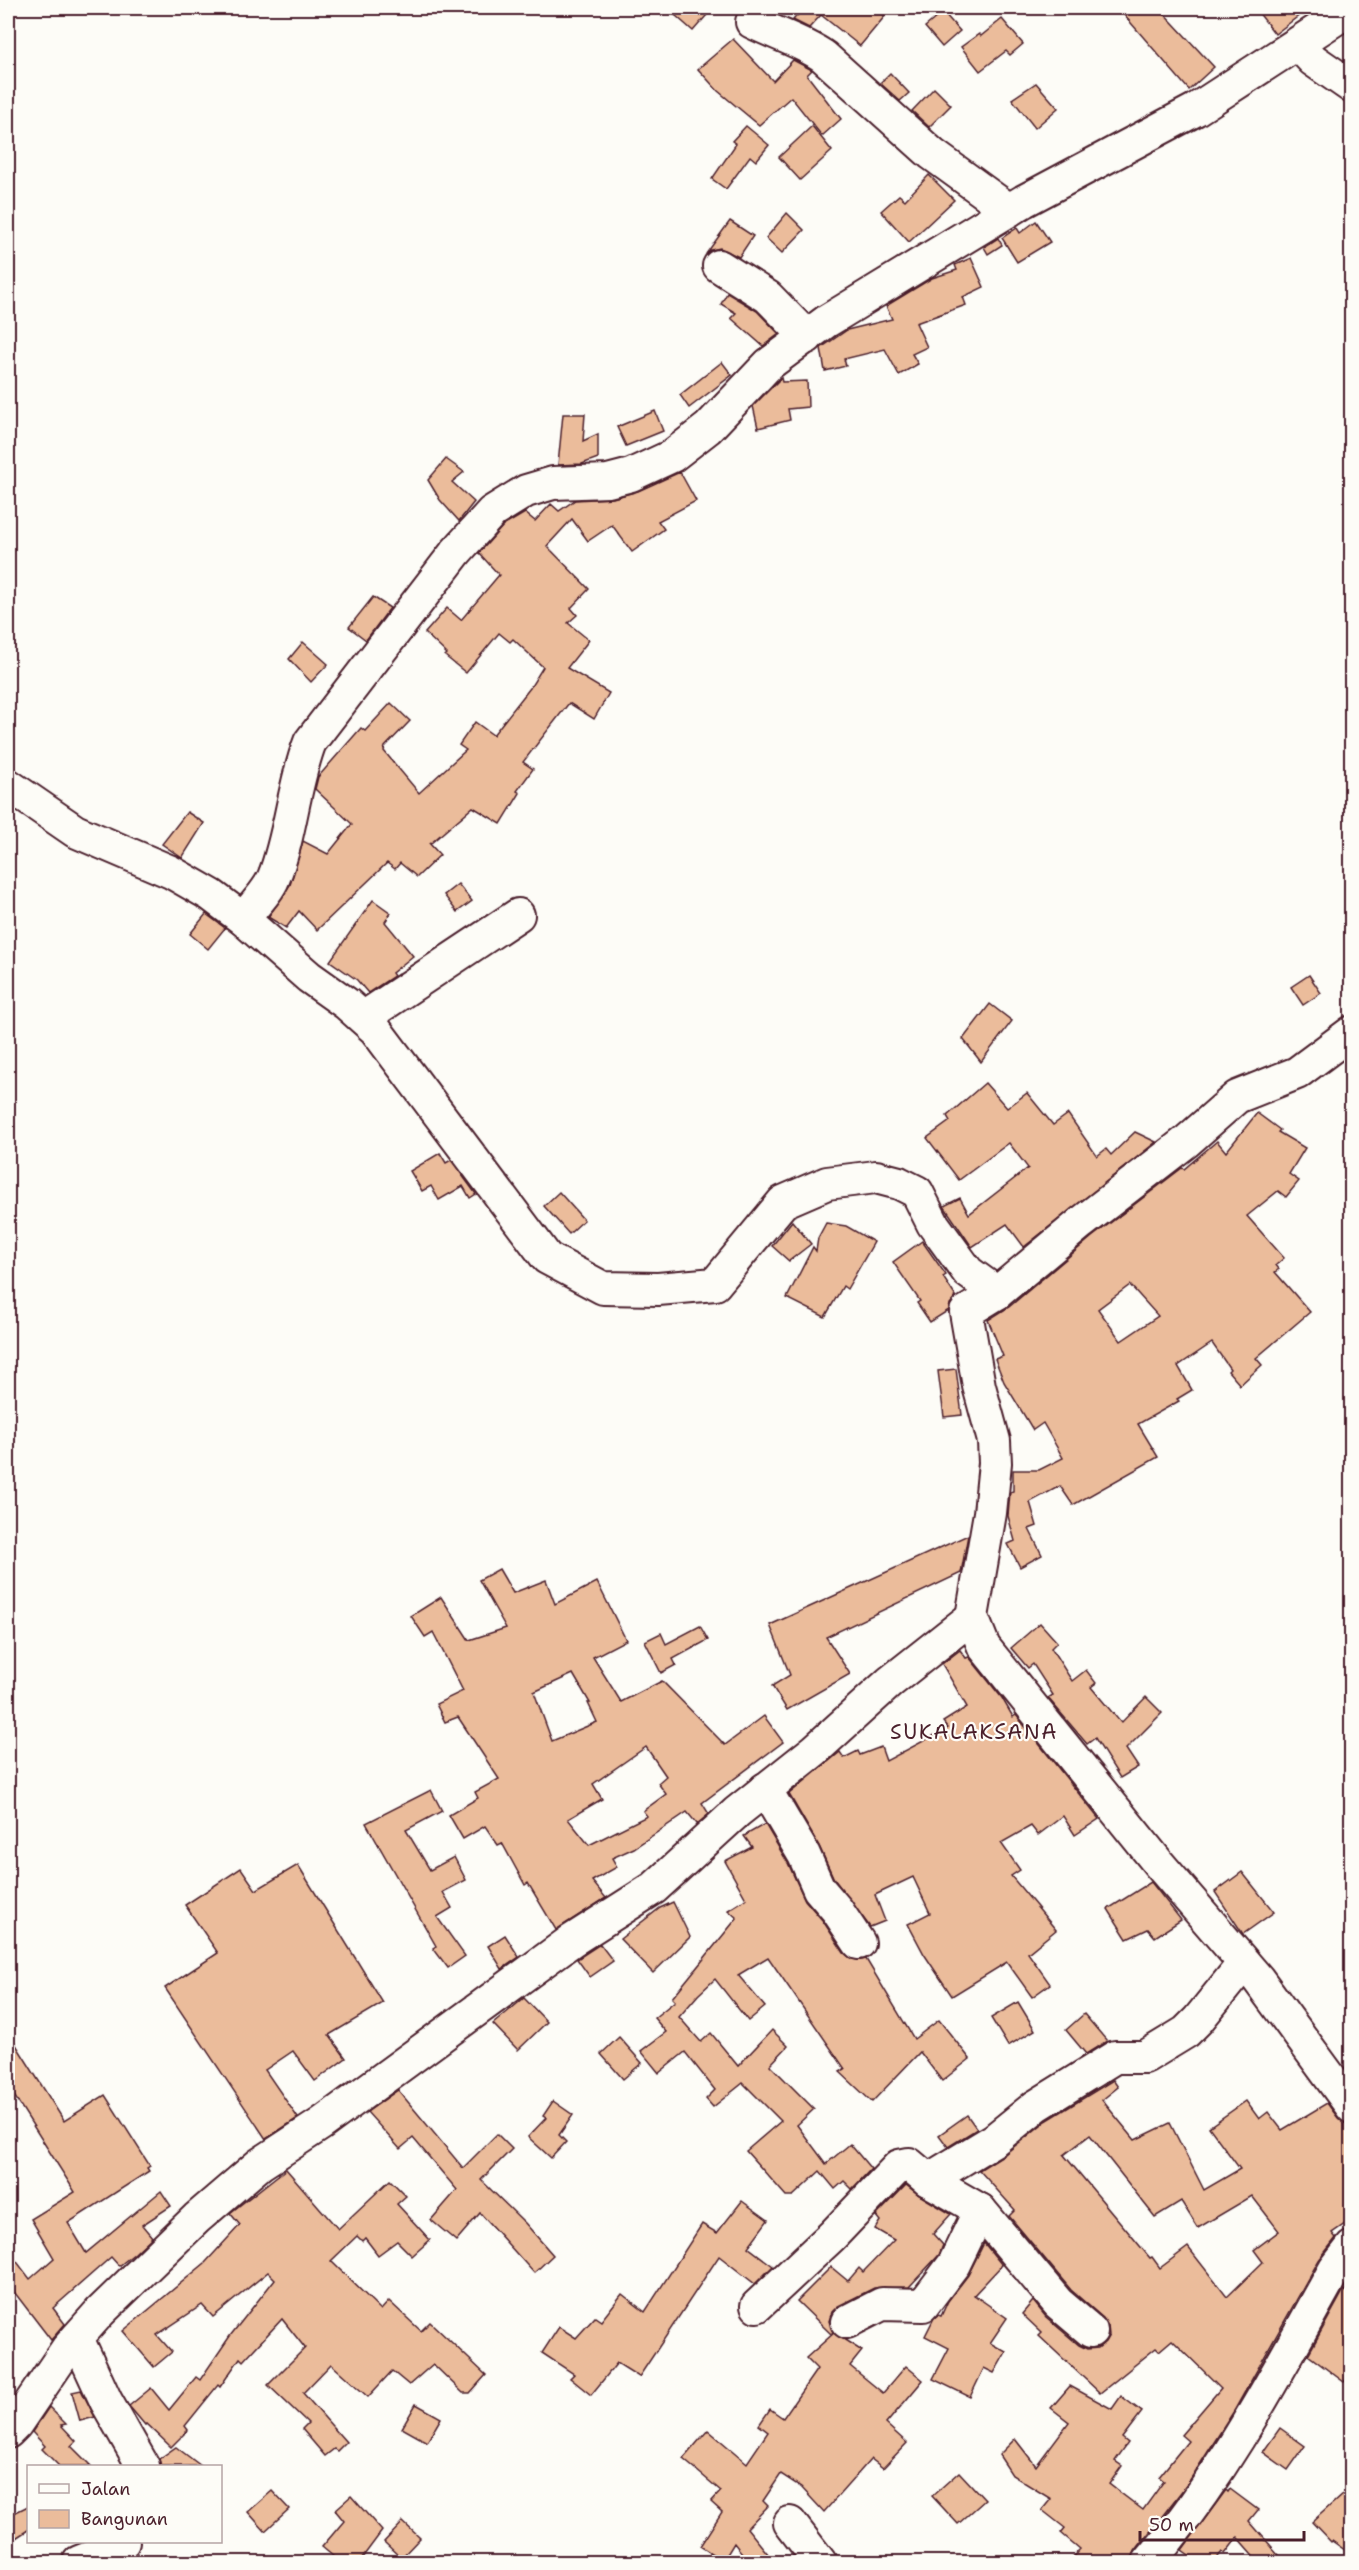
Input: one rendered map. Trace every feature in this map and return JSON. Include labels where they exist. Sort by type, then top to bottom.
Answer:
[{"type":"street","points":[[243,919],[273,880],[293,809],[302,764],[310,742],[456,552],[492,512],[526,491],[553,483],[608,481],[631,475],[672,456],[708,428],[769,364],[827,321],[1009,210],[1195,110],[1352,8]]},
{"type":"street","points":[[752,22],[786,39],[805,44],[823,56],[932,154],[1009,210]]},
{"type":"street","points":[[1298,44],[1313,60],[1352,87]]},
{"type":"street","points":[[719,266],[768,297],[807,337]]},
{"type":"street","points":[[8,785],[75,831],[171,872],[243,919],[309,977],[363,1018],[375,1029],[547,1258],[603,1288],[658,1289],[715,1284],[783,1202],[828,1183],[876,1177],[898,1183],[916,1192],[933,1224],[968,1272],[997,1293]]},
{"type":"street","points":[[363,1018],[518,915]]},
{"type":"street","points":[[1352,1032],[1297,1073],[1237,1097],[1187,1141],[1081,1223],[997,1293],[966,1312],[979,1386],[994,1441],[995,1463],[990,1513],[972,1617],[984,1647],[1159,1864],[1244,1963],[1352,2107]]},
{"type":"street","points":[[8,2432],[77,2338],[100,2312],[189,2225],[260,2164],[321,2124],[571,1941],[654,1888],[765,1789],[815,1750],[890,1682],[972,1617]]},
{"type":"street","points":[[765,1789],[804,1855],[822,1895],[837,1910],[859,1942]]},
{"type":"street","points":[[928,2180],[994,2140],[1036,2106],[1115,2057],[1145,2057],[1186,2032],[1244,1963]]},
{"type":"street","points":[[757,2306],[832,2236],[899,2166],[909,2164],[928,2180],[980,2210],[1058,2303],[1091,2331]]},
{"type":"street","points":[[847,2322],[882,2304],[924,2305],[954,2264],[980,2210]]},
{"type":"street","points":[[1149,2562],[1165,2545],[1241,2435],[1335,2269],[1352,2247]]},
{"type":"street","points":[[77,2338],[106,2401],[142,2465]]},
{"type":"street","points":[[790,2523],[820,2562]]},
{"type":"street","points":[[79,2562],[121,2543]]},
{"type":"building","points":[[667,8],[713,8],[693,31]]},
{"type":"building","points":[[804,8],[875,8],[885,16],[860,46],[821,15],[809,28],[793,20]]},
{"type":"building","points":[[1118,8],[1159,8],[1214,67],[1189,90]]},
{"type":"building","points":[[1255,8],[1309,8],[1275,34]]},
{"type":"building","points":[[943,12],[960,31],[942,47],[925,27]]},
{"type":"building","points":[[1002,19],[1023,44],[1010,55],[1006,51],[980,71],[961,47],[979,34],[981,36]]},
{"type":"building","points":[[733,39],[773,81],[793,60],[812,70],[807,75],[841,119],[822,136],[791,97],[759,125],[718,91],[698,69]]},
{"type":"building","points":[[890,73],[909,93],[900,101],[880,83]]},
{"type":"building","points":[[1036,83],[1058,108],[1035,128],[1012,99]]},
{"type":"building","points":[[934,88],[951,105],[929,127],[912,111]]},
{"type":"building","points":[[746,126],[769,145],[756,161],[750,156],[726,189],[712,179],[736,144],[732,141]]},
{"type":"building","points":[[812,126],[832,151],[800,180],[779,157]]},
{"type":"building","points":[[929,175],[954,200],[909,242],[881,211],[899,195],[905,200]]},
{"type":"building","points":[[787,213],[804,230],[782,253],[766,238]]},
{"type":"building","points":[[730,221],[753,236],[739,257],[720,248],[706,254]]},
{"type":"building","points":[[1036,221],[1050,242],[1017,262],[1002,238],[1017,228],[1020,233]]},
{"type":"building","points":[[998,238],[1002,245],[988,254],[984,247]]},
{"type":"building","points":[[971,258],[984,287],[963,297],[966,305],[916,323],[927,347],[912,354],[918,364],[899,375],[885,349],[844,359],[846,366],[825,371],[821,348],[847,330],[892,319],[886,306],[932,278],[957,270],[955,265]]},
{"type":"building","points":[[727,293],[757,311],[779,334],[763,346],[731,318],[736,313],[721,304]]},
{"type":"building","points":[[722,362],[732,375],[689,408],[680,395]]},
{"type":"building","points":[[781,378],[782,382],[807,381],[808,407],[788,409],[790,420],[758,428],[753,406]]},
{"type":"building","points":[[655,411],[663,431],[626,446],[617,427]]},
{"type":"building","points":[[563,414],[585,414],[583,441],[598,434],[598,458],[582,464],[558,465]]},
{"type":"building","points":[[446,459],[464,472],[452,482],[474,502],[459,521],[440,500],[428,480]]},
{"type":"building","points":[[680,472],[696,501],[658,521],[664,529],[632,552],[612,525],[588,541],[572,519],[547,546],[589,589],[571,608],[577,615],[568,623],[589,640],[567,668],[609,693],[594,719],[569,703],[523,762],[533,769],[517,791],[520,793],[501,824],[473,807],[430,844],[440,855],[417,877],[400,863],[395,869],[387,863],[317,930],[299,911],[286,928],[268,917],[290,885],[303,841],[328,854],[352,824],[315,789],[318,777],[361,728],[365,731],[391,703],[410,721],[385,747],[384,751],[419,793],[466,750],[459,745],[475,722],[493,735],[530,688],[543,667],[513,639],[510,642],[499,633],[466,673],[445,656],[447,654],[425,633],[447,608],[461,620],[499,575],[479,553],[503,526],[525,513],[535,521],[551,504],[559,511],[575,500],[613,498],[638,491]]},
{"type":"building","points":[[373,597],[390,608],[366,640],[349,627]]},
{"type":"building","points":[[303,642],[328,664],[311,682],[289,659]]},
{"type":"building","points":[[187,812],[204,823],[182,858],[162,844]]},
{"type":"building","points":[[458,884],[472,901],[457,912],[444,895]]},
{"type":"building","points":[[373,900],[391,913],[385,922],[413,956],[392,973],[394,976],[368,993],[357,980],[330,961]]},
{"type":"building","points":[[206,914],[225,928],[208,949],[190,934]]},
{"type":"building","points":[[1309,975],[1321,993],[1303,1005],[1291,987]]},
{"type":"building","points":[[990,1004],[1012,1021],[981,1062],[963,1039]]},
{"type":"building","points":[[985,1083],[1007,1108],[1027,1093],[1053,1125],[1068,1114],[1097,1156],[1106,1149],[1111,1155],[1135,1132],[1156,1142],[1024,1247],[1007,1224],[972,1247],[944,1206],[960,1198],[969,1214],[1028,1168],[1009,1143],[959,1180],[927,1138],[950,1121],[947,1116]]},
{"type":"building","points":[[1257,1113],[1280,1130],[1278,1132],[1305,1148],[1289,1174],[1299,1181],[1286,1197],[1278,1191],[1247,1216],[1284,1258],[1276,1265],[1279,1269],[1275,1272],[1310,1312],[1256,1358],[1262,1365],[1240,1385],[1228,1371],[1230,1369],[1212,1343],[1178,1366],[1192,1390],[1177,1399],[1179,1401],[1138,1424],[1158,1457],[1073,1505],[1060,1486],[1030,1502],[1037,1526],[1029,1529],[1042,1555],[1020,1567],[1008,1544],[1015,1541],[1008,1516],[1010,1492],[1013,1491],[1013,1470],[1039,1470],[1063,1458],[1043,1423],[1033,1430],[1004,1382],[995,1359],[1003,1356],[988,1320],[1009,1307],[1092,1237],[1182,1168],[1184,1169],[1217,1141],[1226,1152]],"holes":[[[1130,1285],[1158,1316],[1121,1341],[1098,1309]]]},
{"type":"building","points":[[440,1153],[446,1163],[451,1160],[476,1194],[470,1198],[463,1186],[439,1200],[431,1186],[422,1191],[410,1171]]},
{"type":"building","points":[[559,1192],[584,1220],[569,1234],[544,1206]]},
{"type":"building","points":[[792,1221],[811,1244],[789,1261],[772,1246]]},
{"type":"building","points":[[826,1223],[846,1226],[874,1242],[847,1289],[843,1286],[825,1317],[787,1298],[813,1247],[816,1251],[818,1238]]},
{"type":"building","points":[[922,1241],[946,1275],[943,1277],[956,1297],[950,1304],[949,1310],[930,1322],[917,1303],[920,1301],[893,1262]]},
{"type":"building","points":[[956,1369],[962,1415],[944,1417],[938,1371]]},
{"type":"building","points":[[968,1535],[961,1573],[826,1637],[850,1674],[787,1710],[772,1686],[790,1675],[770,1625]]},
{"type":"building","points":[[499,1569],[513,1593],[546,1580],[555,1604],[597,1582],[626,1640],[593,1657],[621,1702],[662,1681],[725,1745],[764,1716],[783,1742],[702,1803],[709,1814],[697,1824],[687,1812],[634,1848],[612,1858],[617,1867],[592,1881],[606,1898],[556,1930],[528,1883],[525,1885],[502,1843],[498,1845],[485,1826],[463,1839],[449,1815],[478,1798],[475,1792],[499,1779],[458,1717],[445,1722],[436,1704],[463,1691],[433,1632],[425,1637],[411,1616],[441,1597],[469,1640],[506,1628],[479,1580]],"holes":[[[573,1674],[590,1703],[588,1703],[597,1722],[552,1741],[534,1692]],[[646,1747],[666,1776],[658,1783],[666,1794],[643,1811],[647,1816],[589,1845],[568,1819],[602,1799],[593,1784]]]},
{"type":"building","points":[[1040,1623],[1057,1642],[1051,1648],[1072,1681],[1086,1670],[1096,1683],[1091,1687],[1121,1723],[1146,1697],[1162,1713],[1126,1749],[1138,1767],[1120,1778],[1095,1738],[1087,1744],[1048,1698],[1053,1695],[1033,1664],[1028,1668],[1011,1648]]},
{"type":"building","points":[[700,1626],[708,1640],[673,1659],[676,1665],[661,1673],[645,1641],[661,1633],[666,1644]]},
{"type":"building","points":[[960,1650],[966,1658],[969,1657],[1002,1698],[1013,1717],[1016,1715],[1099,1819],[1075,1835],[1063,1816],[1038,1835],[1031,1826],[1001,1843],[1020,1870],[1011,1876],[1056,1930],[1028,1953],[1050,1984],[1032,1997],[1007,1962],[952,1996],[924,1954],[908,1924],[930,1913],[913,1877],[875,1895],[885,1921],[870,1927],[834,1879],[819,1846],[789,1794],[840,1752],[844,1758],[858,1751],[860,1755],[881,1747],[886,1761],[948,1728],[943,1722],[967,1707],[942,1664]]},
{"type":"building","points":[[431,1790],[442,1811],[406,1830],[430,1870],[454,1857],[466,1880],[443,1892],[452,1908],[437,1917],[465,1956],[448,1968],[433,1948],[436,1946],[366,1823]]},
{"type":"building","points":[[765,1824],[788,1863],[805,1900],[823,1921],[844,1953],[852,1959],[866,1959],[914,2039],[939,2020],[970,2059],[942,2081],[920,2052],[872,2102],[840,2072],[845,2069],[768,1957],[738,1975],[765,2007],[748,2021],[715,1979],[698,1995],[679,2017],[701,2042],[711,2033],[738,2066],[772,2030],[788,2046],[770,2065],[814,2109],[797,2125],[826,2164],[850,2144],[871,2169],[852,2189],[844,2181],[835,2189],[820,2171],[793,2196],[786,2196],[746,2151],[781,2121],[743,2083],[713,2107],[706,2099],[715,2090],[685,2052],[659,2073],[641,2051],[666,2032],[654,2018],[675,2001],[672,1998],[737,1918],[728,1910],[746,1899],[725,1861],[752,1847],[744,1836]]},
{"type":"building","points":[[298,1865],[383,2003],[329,2035],[346,2058],[315,2081],[293,2051],[265,2070],[298,2118],[266,2139],[165,1988],[218,1953],[185,1905],[241,1868],[256,1890]]},
{"type":"building","points":[[1242,1872],[1274,1912],[1243,1934],[1215,1892]]},
{"type":"building","points":[[1151,1882],[1181,1920],[1155,1937],[1148,1929],[1127,1939],[1108,1909]]},
{"type":"building","points":[[673,1902],[690,1937],[653,1973],[620,1939],[660,1908]]},
{"type":"building","points":[[505,1935],[519,1957],[502,1969],[488,1946]]},
{"type":"building","points":[[600,1944],[613,1961],[590,1977],[577,1959]]},
{"type":"building","points":[[524,1998],[547,2022],[518,2050],[493,2024]]},
{"type":"building","points":[[1018,2002],[1035,2030],[1008,2046],[991,2018]]},
{"type":"building","points":[[1084,2014],[1107,2041],[1086,2054],[1066,2030]]},
{"type":"building","points":[[8,2032],[64,2121],[105,2095],[150,2166],[147,2168],[149,2171],[68,2223],[86,2253],[161,2191],[171,2206],[142,2225],[152,2237],[135,2253],[119,2266],[111,2257],[53,2308],[65,2324],[51,2340],[8,2284],[8,2250],[30,2279],[54,2258],[31,2219],[75,2192],[8,2086]]},
{"type":"building","points":[[619,2037],[642,2063],[623,2079],[601,2054]]},
{"type":"building","points":[[1113,2080],[1118,2087],[1102,2100],[1135,2140],[1170,2123],[1204,2190],[1240,2169],[1209,2127],[1246,2101],[1259,2119],[1268,2112],[1282,2130],[1327,2103],[1338,2118],[1352,2125],[1352,2219],[1332,2233],[1336,2238],[1319,2260],[1234,2411],[1188,2483],[1135,2551],[1131,2562],[1068,2562],[1080,2549],[1061,2533],[1065,2528],[1042,2510],[1051,2499],[1012,2475],[999,2455],[1015,2439],[1036,2466],[1069,2422],[1051,2408],[1070,2386],[1112,2409],[1121,2396],[1142,2412],[1122,2438],[1128,2443],[1115,2461],[1122,2466],[1109,2484],[1143,2510],[1164,2481],[1159,2477],[1188,2441],[1181,2435],[1221,2388],[1172,2340],[1159,2351],[1156,2348],[1100,2393],[1039,2336],[1042,2333],[1022,2314],[1033,2301],[1046,2317],[1087,2349],[1098,2348],[1109,2335],[1108,2326],[1103,2318],[1071,2290],[1009,2216],[1015,2210],[979,2170],[1005,2154],[1046,2121]],"holes":[[[1090,2135],[1155,2217],[1181,2201],[1198,2228],[1252,2196],[1279,2231],[1254,2250],[1263,2262],[1227,2297],[1188,2247],[1160,2268],[1064,2155]]]},
{"type":"building","points":[[398,2090],[463,2168],[497,2134],[512,2149],[481,2180],[525,2223],[553,2255],[534,2273],[480,2213],[456,2241],[431,2220],[457,2190],[413,2138],[400,2149],[367,2112]]},
{"type":"building","points":[[553,2101],[573,2115],[559,2135],[566,2142],[551,2158],[528,2137],[546,2118],[543,2116]]},
{"type":"building","points":[[967,2115],[977,2129],[948,2147],[939,2135]]},
{"type":"building","points":[[286,2169],[338,2229],[390,2180],[406,2196],[397,2204],[430,2240],[412,2256],[397,2241],[378,2255],[365,2238],[362,2241],[357,2236],[331,2261],[381,2310],[389,2301],[421,2331],[430,2322],[486,2375],[470,2393],[463,2393],[433,2364],[409,2385],[392,2371],[368,2397],[331,2364],[303,2393],[346,2442],[337,2451],[334,2449],[325,2456],[302,2429],[308,2423],[268,2385],[305,2348],[282,2319],[243,2361],[240,2358],[220,2387],[218,2385],[185,2426],[188,2430],[171,2447],[147,2424],[145,2425],[129,2406],[151,2388],[169,2410],[196,2377],[200,2380],[230,2336],[275,2279],[268,2272],[213,2317],[202,2305],[157,2335],[172,2352],[154,2367],[123,2331],[205,2263],[240,2225],[230,2213]]},
{"type":"building","points":[[906,2185],[951,2214],[933,2234],[943,2245],[939,2255],[909,2287],[874,2288],[838,2306],[832,2312],[829,2321],[833,2332],[831,2334],[797,2301],[831,2267],[848,2281],[859,2268],[863,2272],[894,2240],[875,2229],[880,2221],[876,2216]]},
{"type":"building","points":[[742,2201],[768,2220],[748,2247],[773,2266],[755,2284],[719,2256],[639,2377],[617,2363],[591,2395],[570,2378],[574,2374],[542,2353],[559,2327],[576,2338],[595,2317],[601,2321],[622,2294],[645,2312],[702,2224],[717,2233]]},
{"type":"building","points":[[984,2243],[1002,2265],[974,2295],[1007,2318],[990,2343],[1006,2352],[994,2373],[984,2368],[970,2397],[933,2379],[949,2348],[925,2336],[934,2318],[941,2316],[948,2301],[968,2275]]},
{"type":"building","points":[[1344,2290],[1352,2297],[1352,2372],[1344,2382],[1308,2355]]},
{"type":"building","points":[[834,2333],[862,2351],[850,2366],[883,2393],[906,2366],[923,2380],[886,2424],[907,2443],[883,2468],[871,2459],[824,2512],[801,2487],[781,2474],[763,2501],[768,2506],[747,2528],[768,2554],[758,2562],[749,2562],[734,2543],[723,2561],[700,2546],[722,2512],[711,2502],[721,2491],[683,2459],[708,2430],[747,2463],[768,2432],[759,2425],[770,2409],[783,2418],[817,2369],[806,2358]]},
{"type":"building","points":[[81,2390],[95,2417],[80,2421],[72,2392]]},
{"type":"building","points":[[416,2404],[441,2418],[427,2442],[402,2428]]},
{"type":"building","points":[[49,2407],[66,2424],[61,2425],[76,2441],[71,2446],[90,2465],[58,2465],[42,2449],[45,2446],[32,2432]]},
{"type":"building","points":[[1280,2428],[1305,2446],[1288,2470],[1263,2452]]},
{"type":"building","points":[[176,2447],[200,2465],[161,2465],[159,2459]]},
{"type":"building","points":[[959,2472],[985,2500],[958,2524],[932,2496]]},
{"type":"building","points":[[1352,2486],[1352,2555],[1331,2542],[1312,2522]]},
{"type":"building","points":[[1230,2489],[1258,2510],[1249,2521],[1285,2562],[1260,2562],[1238,2537],[1225,2554],[1222,2552],[1214,2562],[1199,2562],[1182,2550],[1226,2490],[1228,2492]]},
{"type":"building","points":[[272,2491],[289,2509],[265,2531],[248,2512]]},
{"type":"building","points":[[351,2496],[382,2531],[359,2562],[340,2562],[322,2547],[344,2521],[335,2510]]},
{"type":"building","points":[[27,2506],[27,2531],[8,2543],[8,2516]]},
{"type":"building","points":[[403,2522],[420,2538],[401,2558],[384,2542]]},
{"type":"district","name":"SUKALAKSANA","points":[[974,1732]]}]
